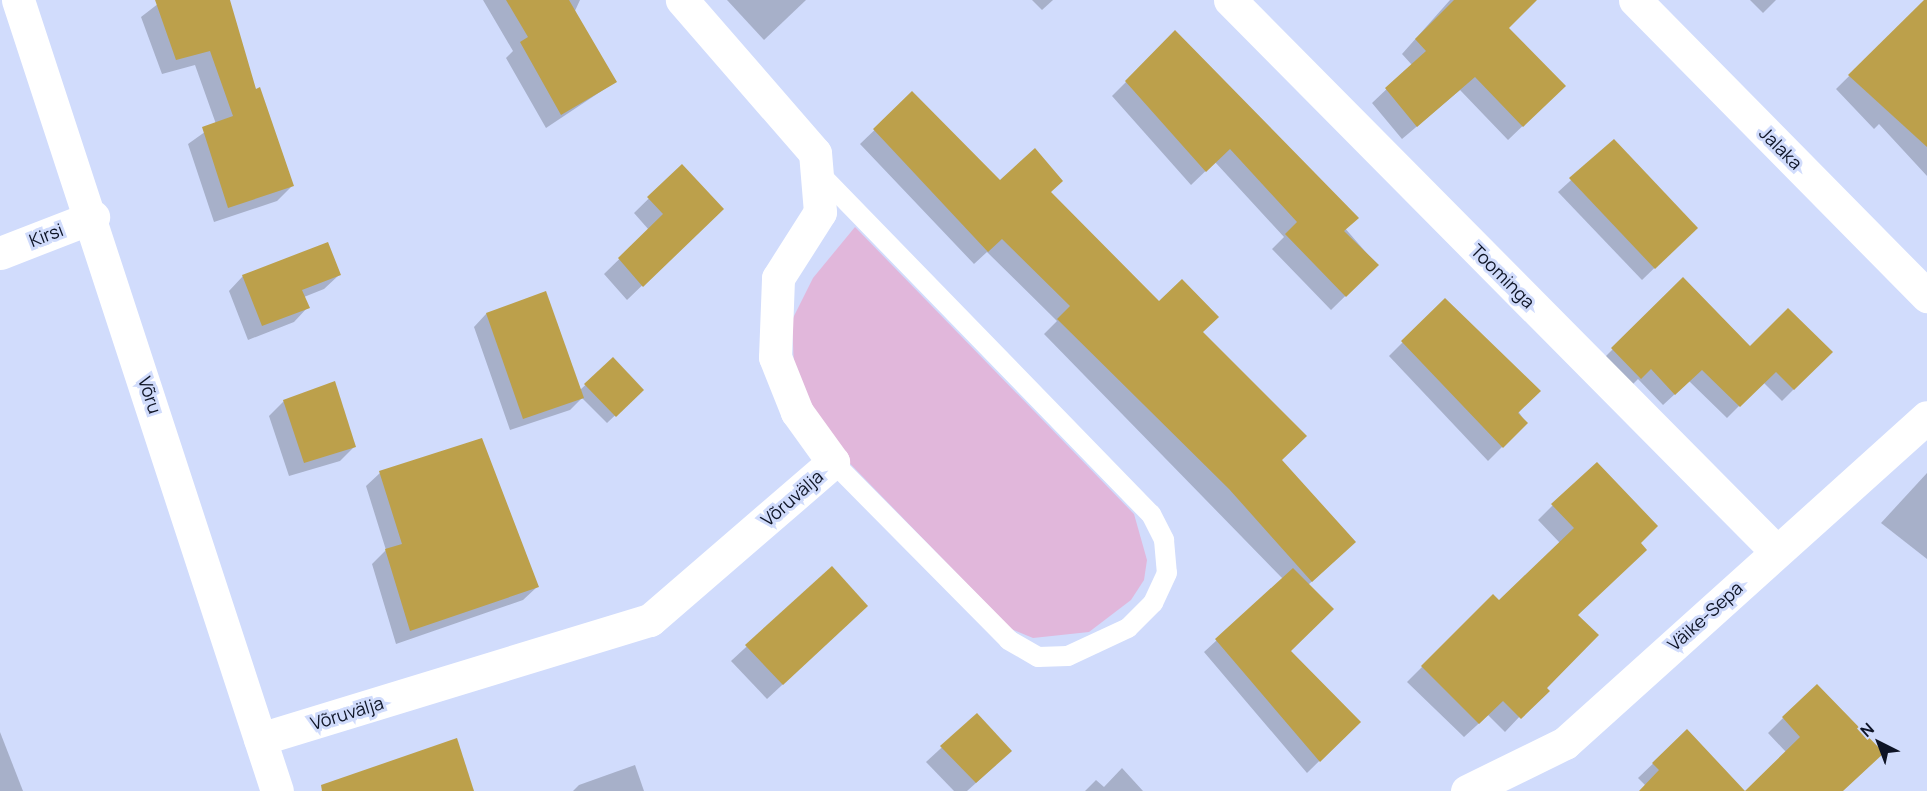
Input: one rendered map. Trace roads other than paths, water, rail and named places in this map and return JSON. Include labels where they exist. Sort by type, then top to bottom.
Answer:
[{"type":"street","name":"Võru","points":[[18,0],[93,217],[276,791]]},
{"type":"street","name":"Võruvälja","points":[[260,739],[650,620],[833,462],[797,412],[775,357],[778,278],[820,212],[815,153],[682,0]]},
{"type":"street","name":"Toominga","points":[[1230,0],[1776,551]]},
{"type":"street","name":"Jalaka","points":[[1635,0],[1927,296]]},
{"type":"street","name":"Kirsi","points":[[0,253],[93,217]]},
{"type":"street","name":"Väike-Sepa","points":[[1467,791],[1565,743],[1927,417]]},
{"type":"lane","points":[[816,170],[1151,514],[1164,540],[1167,573],[1153,603],[1128,628],[1068,656],[1038,657],[1009,640],[833,462]]}]
